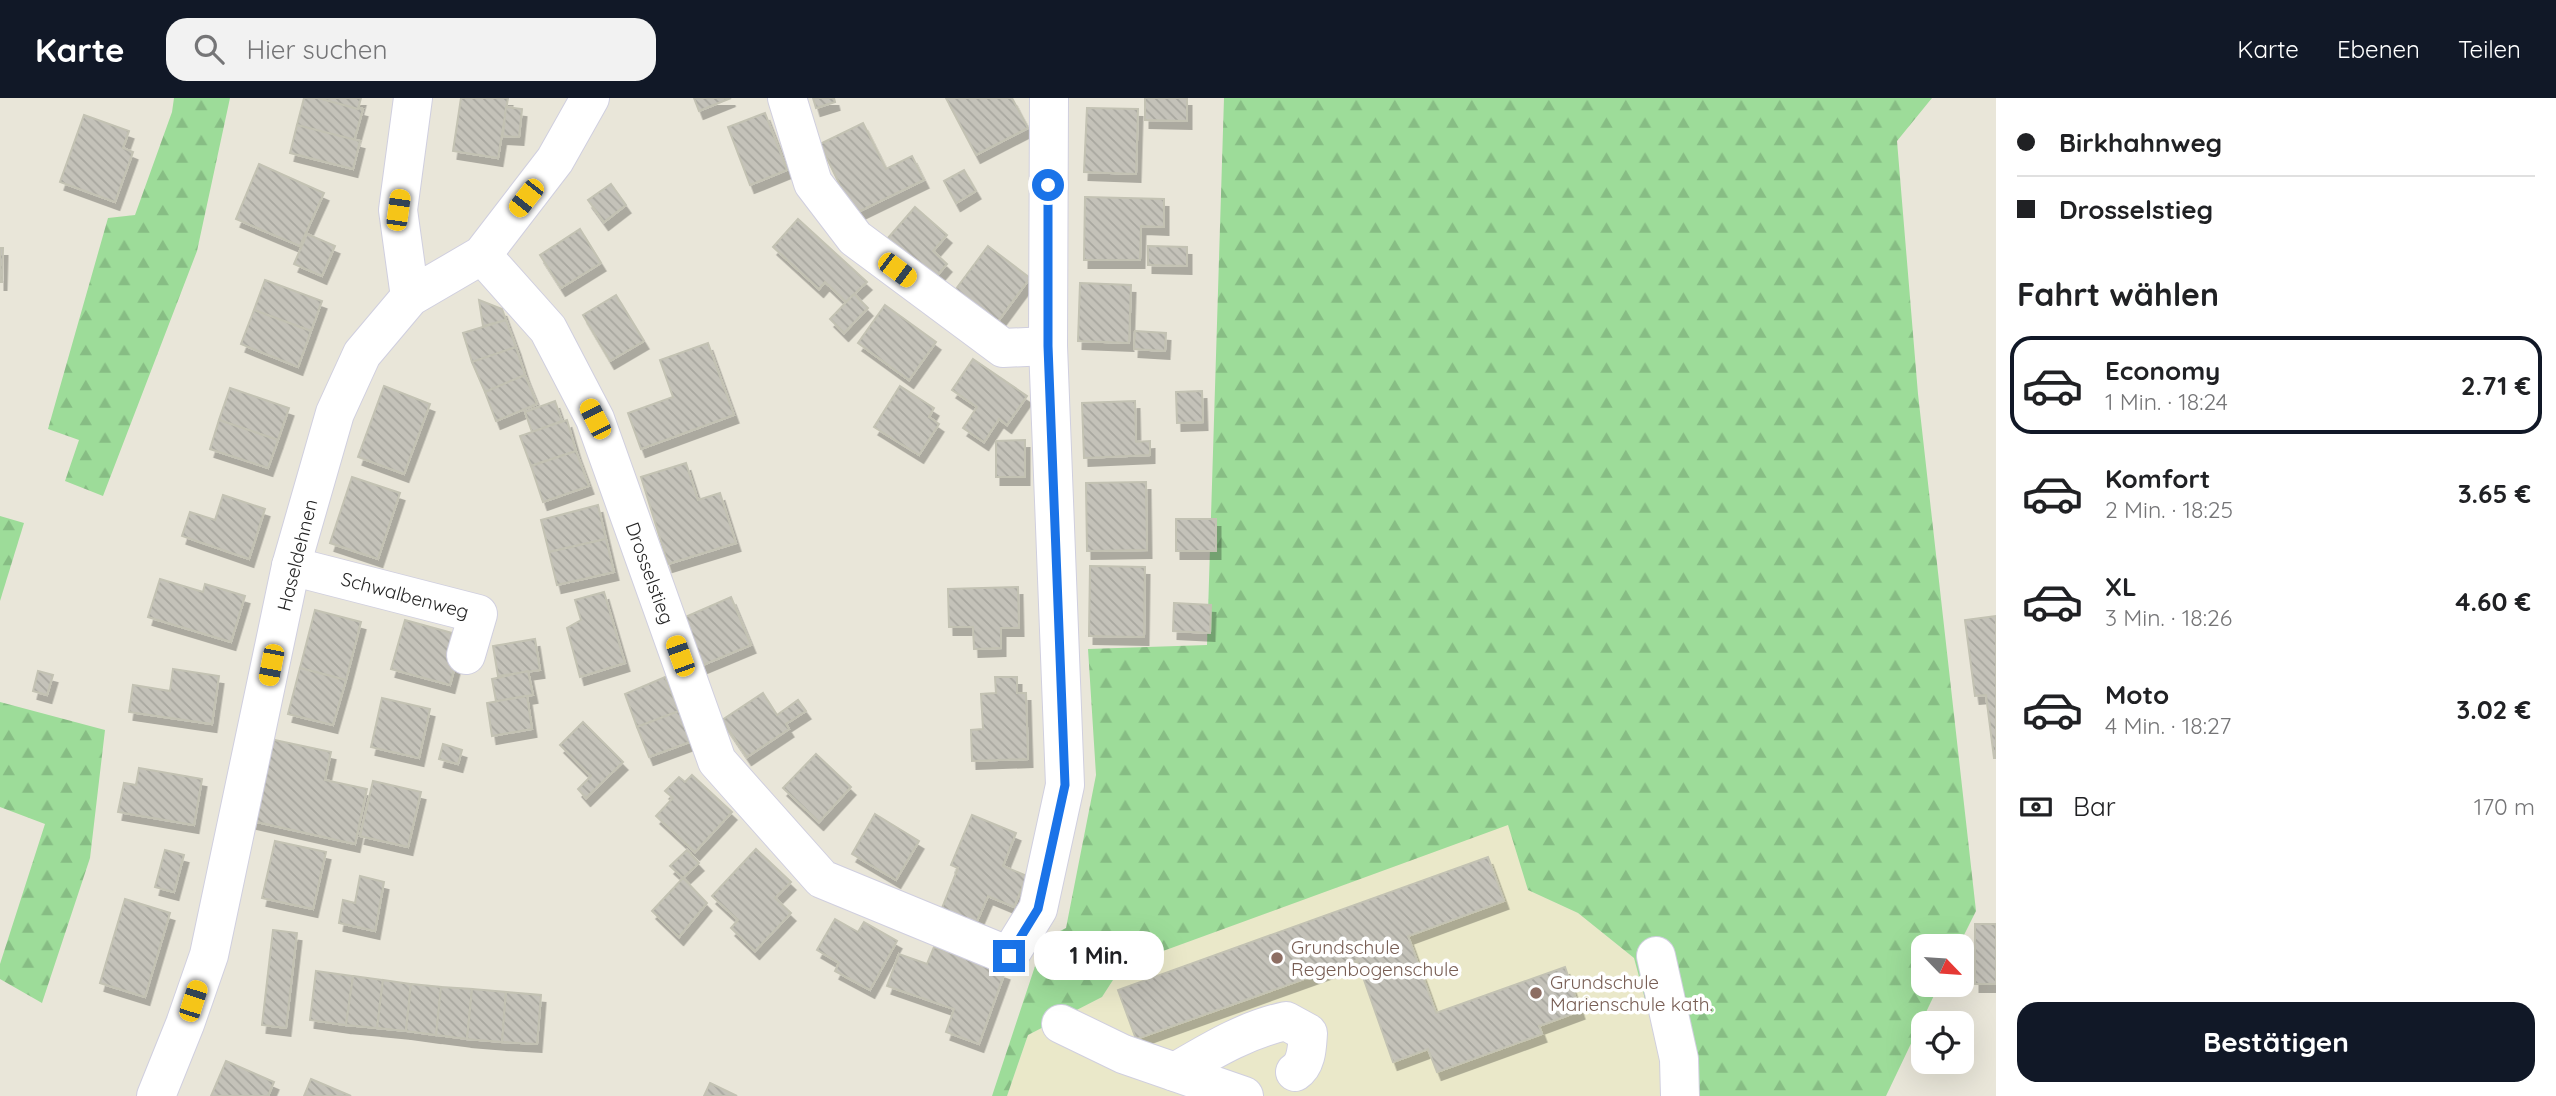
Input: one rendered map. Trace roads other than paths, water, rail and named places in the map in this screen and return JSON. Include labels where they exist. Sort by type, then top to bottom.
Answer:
[{"type":"street","points":[[410,297],[398,210],[413,98]]},
{"type":"street","name":"Haseldehnen","points":[[156,1096],[186,1024],[209,955],[291,566],[335,413],[362,355],[410,297],[482,255],[555,160],[590,98]]},
{"type":"street","points":[[787,98],[813,184],[855,239],[1003,348],[1048,346],[1049,98]]},
{"type":"street","name":"Drosselstieg","points":[[482,255],[548,329],[595,419],[717,761],[822,879],[1009,956],[1038,909],[1065,785],[1048,346]]},
{"type":"street","name":"Schwalbenweg","points":[[291,566],[478,614],[466,655]]},
{"type":"street","points":[[1656,956],[1679,1059],[1680,1096]]},
{"type":"street","points":[[1175,1072],[1231,1040],[1262,1026],[1286,1021],[1308,1034],[1307,1051],[1300,1069],[1295,1072]]},
{"type":"street","points":[[1061,1024],[1123,1054],[1244,1096]]},
{"type":"place","name":"Grundschule Regenbogenschule","points":[[1277,958]]},
{"type":"place","name":"Grundschule Marienschule kath.","points":[[1536,993]]}]
